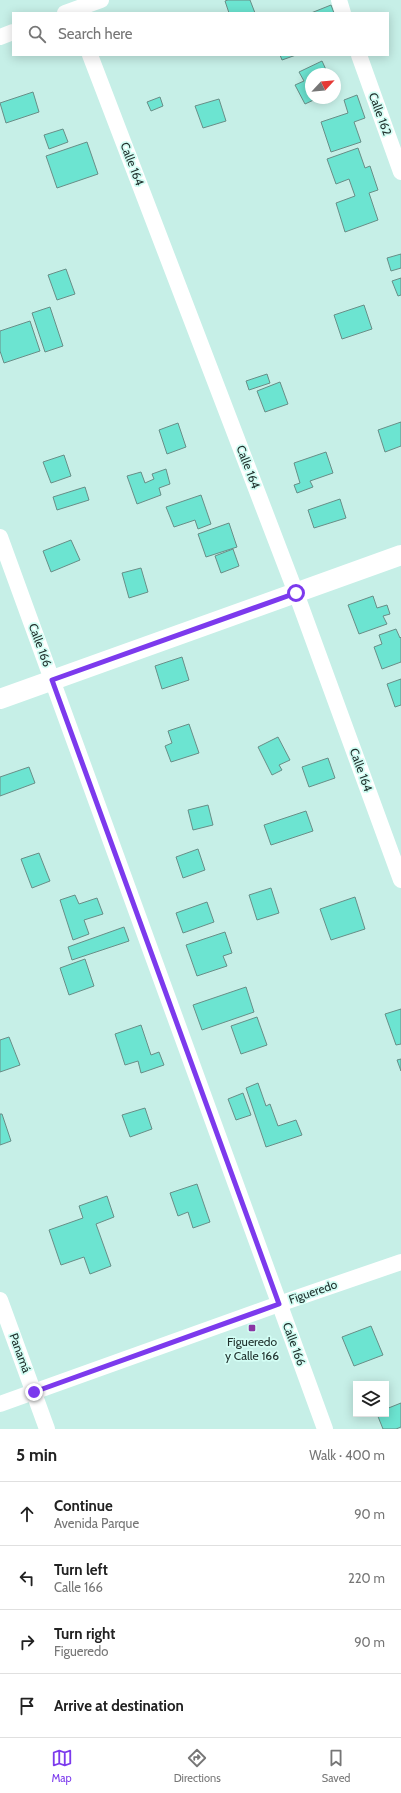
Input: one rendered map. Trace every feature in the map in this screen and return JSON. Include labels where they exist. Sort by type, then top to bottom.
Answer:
[{"type":"street","points":[[70,12],[101,0]]},
{"type":"street","points":[[339,0],[343,12]]},
{"type":"street","points":[[0,37],[12,32]]},
{"type":"street","name":"Calle 164","points":[[90,56],[296,593],[401,880]]},
{"type":"street","name":"Calle 162","points":[[358,56],[401,172]]},
{"type":"street","name":"Calle 166","points":[[0,537],[325,1429]]},
{"type":"street","points":[[0,698],[401,555]]},
{"type":"street","name":"Figueredo","points":[[0,1404],[401,1262]]},
{"type":"street","name":"Panamá","points":[[0,1300],[47,1429]]},
{"type":"building","points":[[250,0],[255,12],[229,12],[225,1]]},
{"type":"building","points":[[331,5],[334,12],[314,12]]},
{"type":"building","points":[[280,56],[293,56],[282,60]]},
{"type":"building","points":[[322,61],[325,68],[307,68]]},
{"type":"building","points":[[305,69],[305,104],[295,85],[304,81],[299,72]]},
{"type":"building","points":[[33,92],[39,112],[6,123],[0,103]]},
{"type":"building","points":[[357,95],[365,118],[354,122],[361,142],[331,152],[321,122],[348,113],[344,100]]},
{"type":"building","points":[[160,97],[163,106],[151,111],[147,102]]},
{"type":"building","points":[[219,99],[226,121],[203,128],[195,106]]},
{"type":"building","points":[[63,129],[68,142],[49,149],[44,135]]},
{"type":"building","points":[[87,142],[98,174],[57,188],[46,156]]},
{"type":"building","points":[[358,148],[365,168],[370,166],[378,190],[369,193],[378,220],[345,232],[336,203],[355,196],[349,179],[336,184],[327,159]]},
{"type":"building","points":[[401,254],[401,268],[391,271],[387,258]]},
{"type":"building","points":[[66,269],[75,294],[57,300],[48,275]]},
{"type":"building","points":[[401,278],[401,295],[398,296],[392,281]]},
{"type":"building","points":[[364,305],[372,329],[342,339],[334,315]]},
{"type":"building","points":[[50,307],[63,346],[45,352],[32,313]]},
{"type":"building","points":[[30,321],[40,351],[4,363],[0,351],[0,331]]},
{"type":"building","points":[[267,374],[270,383],[249,390],[246,381]]},
{"type":"building","points":[[280,382],[288,404],[265,412],[257,391]]},
{"type":"building","points":[[401,422],[401,446],[385,452],[378,430]]},
{"type":"building","points":[[178,423],[186,447],[167,454],[159,430]]},
{"type":"building","points":[[326,452],[333,473],[310,481],[313,487],[297,493],[294,485],[300,483],[294,463]]},
{"type":"building","points":[[64,455],[71,476],[51,483],[43,462]]},
{"type":"building","points":[[166,469],[170,484],[159,488],[161,495],[137,504],[127,476],[141,472],[145,483],[154,479],[152,474]]},
{"type":"building","points":[[85,487],[89,500],[57,510],[53,497]]},
{"type":"building","points":[[201,495],[211,524],[198,529],[195,520],[174,527],[166,507]]},
{"type":"building","points":[[340,499],[346,518],[314,528],[308,510]]},
{"type":"building","points":[[229,523],[237,547],[206,557],[198,534]]},
{"type":"building","points":[[71,540],[80,560],[51,572],[43,551]]},
{"type":"building","points":[[233,549],[239,566],[221,573],[215,556]]},
{"type":"building","points":[[141,568],[148,592],[129,598],[122,573]]},
{"type":"building","points":[[373,596],[377,608],[387,605],[390,614],[383,616],[387,624],[359,634],[348,605]]},
{"type":"building","points":[[396,629],[400,638],[401,637],[401,662],[382,669],[374,647],[382,644],[379,635]]},
{"type":"building","points":[[182,657],[189,680],[162,689],[155,666]]},
{"type":"building","points":[[401,679],[401,705],[395,707],[387,684]]},
{"type":"building","points":[[189,724],[199,753],[171,762],[165,746],[172,743],[168,731]]},
{"type":"building","points":[[278,737],[290,760],[279,765],[282,770],[272,775],[258,747]]},
{"type":"building","points":[[328,758],[335,778],[309,787],[302,767]]},
{"type":"building","points":[[29,767],[35,783],[0,796],[0,777]]},
{"type":"building","points":[[208,805],[213,825],[193,830],[188,810]]},
{"type":"building","points":[[306,811],[313,831],[271,845],[264,825]]},
{"type":"building","points":[[198,849],[205,870],[183,878],[176,857]]},
{"type":"building","points":[[39,853],[50,881],[32,888],[21,859]]},
{"type":"building","points":[[271,888],[279,913],[257,920],[249,895]]},
{"type":"building","points":[[75,895],[79,904],[97,898],[103,914],[84,920],[89,934],[73,940],[60,900]]},
{"type":"building","points":[[355,897],[365,929],[331,940],[320,909]]},
{"type":"building","points":[[207,902],[214,922],[183,933],[176,913]]},
{"type":"building","points":[[124,927],[129,941],[72,960],[68,947]]},
{"type":"building","points":[[225,932],[232,953],[223,956],[227,966],[197,976],[186,945]]},
{"type":"building","points":[[85,959],[94,986],[69,995],[60,968]]},
{"type":"building","points":[[246,987],[254,1012],[202,1030],[193,1005]]},
{"type":"building","points":[[401,1009],[401,1044],[396,1045],[385,1014]]},
{"type":"building","points":[[257,1017],[267,1045],[241,1054],[231,1026]]},
{"type":"building","points":[[141,1025],[151,1055],[159,1052],[164,1065],[141,1073],[138,1061],[125,1065],[115,1034]]},
{"type":"building","points":[[9,1037],[20,1065],[0,1072],[0,1040]]},
{"type":"building","points":[[401,1059],[401,1071],[397,1060]]},
{"type":"building","points":[[258,1083],[266,1106],[270,1104],[278,1126],[296,1120],[302,1135],[266,1147],[246,1088]]},
{"type":"building","points":[[243,1093],[251,1115],[236,1120],[228,1099]]},
{"type":"building","points":[[145,1108],[152,1129],[130,1137],[122,1115]]},
{"type":"building","points":[[0,1114],[2,1114],[11,1141],[0,1145]]},
{"type":"building","points":[[197,1184],[210,1222],[193,1228],[188,1212],[178,1216],[170,1193]]},
{"type":"building","points":[[107,1196],[114,1217],[96,1224],[111,1266],[90,1274],[84,1257],[61,1265],[49,1230],[83,1218],[79,1206]]},
{"type":"building","points":[[371,1326],[383,1355],[354,1366],[342,1337]]},
{"type":"building","points":[[401,1403],[401,1427],[396,1429],[383,1429],[378,1417],[389,1417],[389,1408]]},
{"type":"place","name":"Figueredo y Calle 166","points":[[252,1328]]},
{"type":"route","points":[[34,1392],[279,1304],[52,680],[296,593]]}]
